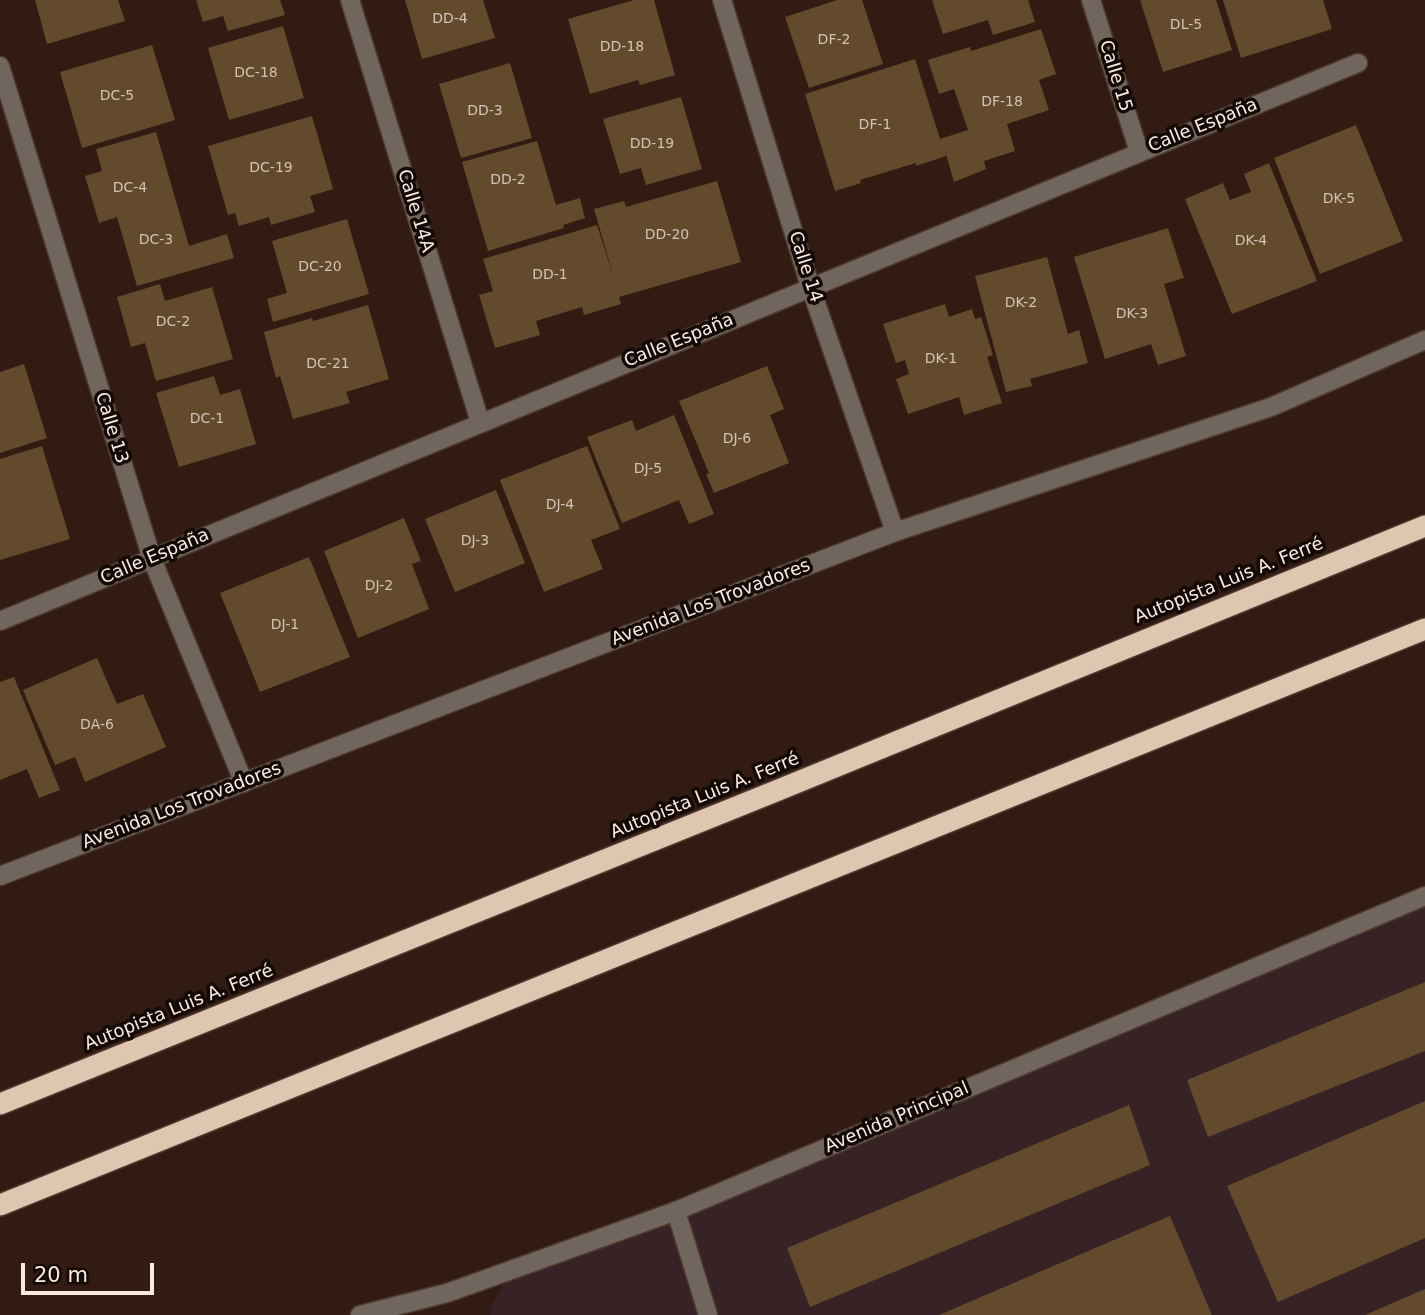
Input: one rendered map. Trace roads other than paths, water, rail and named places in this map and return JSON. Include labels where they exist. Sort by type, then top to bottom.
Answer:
[{"type":"highway","name":"Autopista Luis A. Ferré","points":[[0,1104],[1425,526]]},
{"type":"highway","points":[[0,1205],[1425,629]]},
{"type":"street","name":"Calle 14A","points":[[350,0],[480,422]]},
{"type":"street","name":"Calle 14","points":[[722,0],[810,286],[895,532]]},
{"type":"street","name":"Calle 15","points":[[1091,0],[1139,152]]},
{"type":"street","name":"Calle España","points":[[0,621],[1358,63]]},
{"type":"street","name":"Calle 13","points":[[0,66],[152,559],[244,783]]},
{"type":"street","name":"Avenida Los Trovadores","points":[[0,876],[895,532],[1271,407],[1425,340]]},
{"type":"street","name":"Avenida Principal","points":[[360,1315],[447,1293],[676,1211],[1425,896]]},
{"type":"street","points":[[676,1211],[708,1315]]}]
